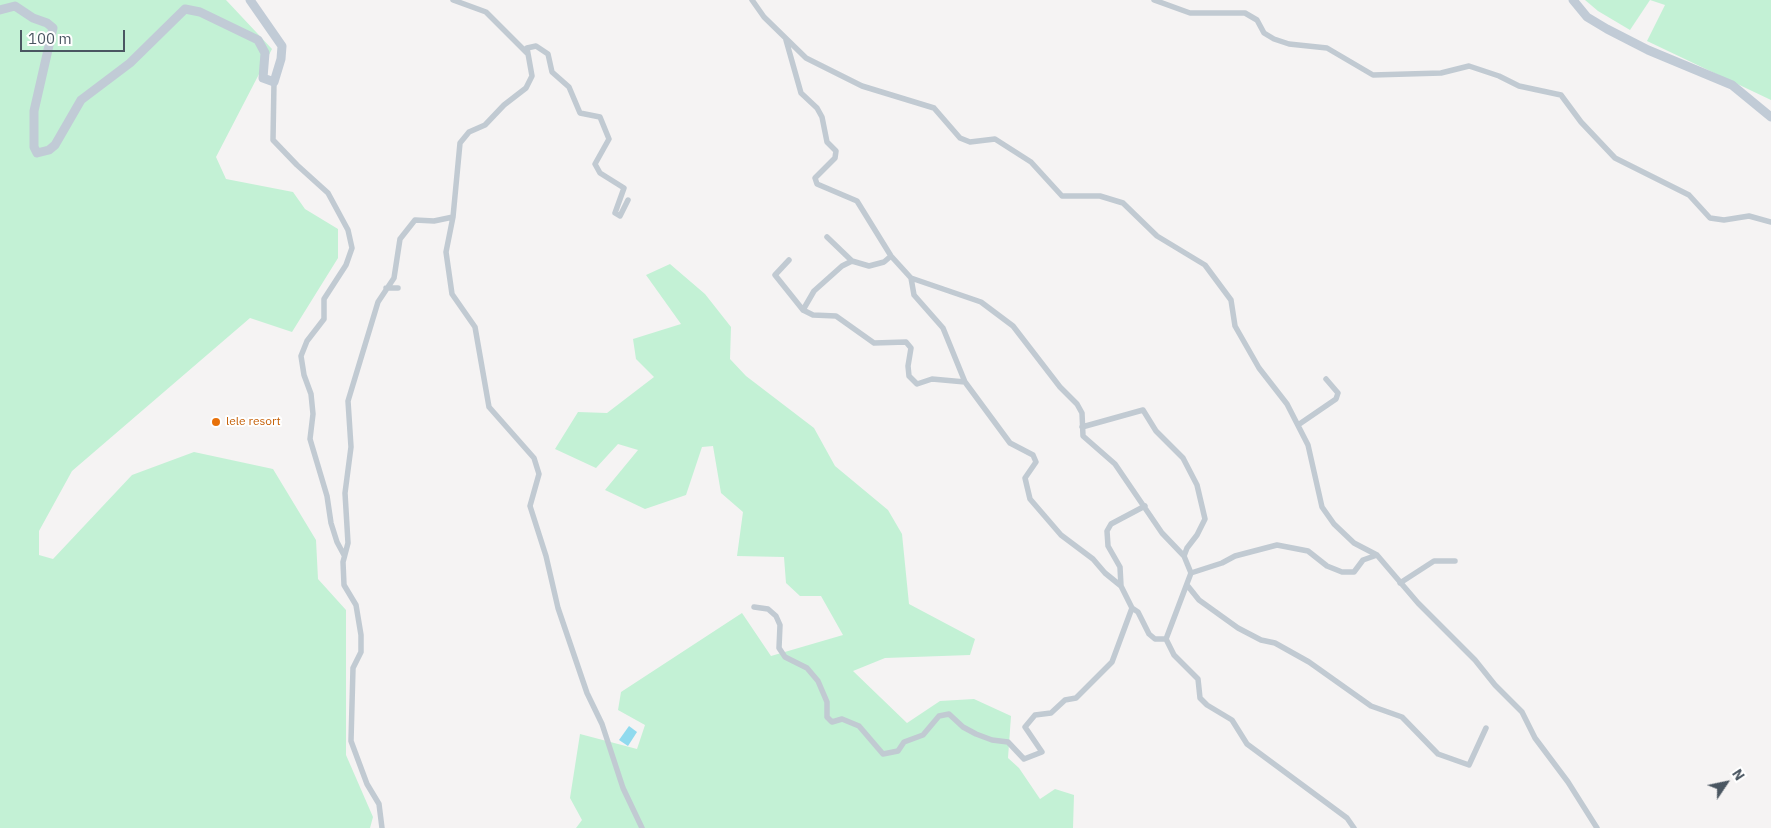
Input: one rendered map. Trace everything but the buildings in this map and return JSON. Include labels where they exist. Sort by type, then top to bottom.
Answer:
[{"type":"street","points":[[250,0],[282,46],[282,60],[274,82],[273,140],[328,193],[348,230],[352,248],[346,265],[324,300],[324,319],[307,341],[301,356],[304,375],[311,394],[313,414],[310,439],[327,496],[331,524],[344,555]]},
{"type":"street","points":[[453,0],[486,12],[528,55]]},
{"type":"street","points":[[752,0],[764,17],[806,58],[862,86],[934,108],[960,138],[970,142],[995,139],[1031,162],[1062,196],[1100,196],[1123,203],[1157,236],[1205,265],[1231,300],[1235,326],[1259,368],[1287,404],[1308,445],[1322,507],[1334,524],[1354,543],[1377,555],[1400,583],[1522,712],[1535,738],[1568,782],[1597,828]]},
{"type":"street","points":[[1154,0],[1190,13],[1245,13],[1257,20],[1264,33],[1274,39],[1289,44],[1327,48],[1373,74],[1441,73],[1469,66],[1499,76],[1519,86],[1561,95],[1581,122],[1616,158],[1689,195],[1710,218],[1724,220],[1749,216],[1765,218],[1771,222]]},
{"type":"street","points":[[1573,0],[1587,17],[1607,29],[1648,50],[1732,85],[1771,117]]},
{"type":"street","points":[[0,10],[15,6],[53,28],[34,111],[34,147],[37,153],[52,148],[61,137],[74,109],[81,100],[130,63],[185,9],[200,12],[258,40],[265,53],[263,78],[274,82]]},
{"type":"street","points":[[785,38],[801,93],[818,108],[827,142],[836,151],[835,158],[815,178],[817,184],[857,200],[891,256],[912,278],[981,302],[1013,326],[1060,386],[1077,404],[1082,413],[1082,436],[1115,464],[1162,533],[1184,556],[1191,573],[1166,639],[1174,655],[1198,680],[1200,698],[1206,705],[1232,720],[1247,744],[1347,818],[1354,828]]},
{"type":"street","points":[[628,200],[620,216],[615,213],[624,188],[600,173],[595,164],[609,138],[600,117],[580,113],[569,87],[552,72],[548,54],[536,46],[526,48],[532,76],[526,88],[504,105],[485,125],[469,132],[460,144],[453,217],[446,252],[452,294],[475,327],[490,407],[534,458],[539,474],[530,506],[546,556],[558,608],[587,693],[602,724],[623,788],[642,828]]},
{"type":"street","points":[[382,828],[380,804],[367,784],[351,741],[353,668],[361,652],[361,635],[356,605],[344,585],[344,555],[348,543],[345,493],[350,447],[348,401],[365,343],[386,288],[394,278],[400,239],[415,220],[434,221],[453,217]]},
{"type":"street","points":[[827,237],[852,261],[869,266],[884,262],[891,256]]},
{"type":"street","points":[[789,260],[775,275],[803,310],[813,315],[836,316],[874,343],[906,342],[911,348],[908,366],[909,376],[917,384],[932,379],[965,382]]},
{"type":"street","points":[[803,310],[814,291],[842,266],[852,261]]},
{"type":"street","points":[[912,278],[914,295],[943,328],[965,382],[1010,443],[1032,455],[1036,462],[1025,478],[1030,499],[1061,535],[1093,559],[1105,573],[1122,586]]},
{"type":"street","points":[[386,288],[398,288]]},
{"type":"street","points":[[1298,426],[1336,399],[1338,393],[1326,379]]},
{"type":"street","points":[[1082,427],[1143,410],[1156,431],[1183,458],[1196,485],[1205,519],[1184,556]]},
{"type":"street","points":[[1145,506],[1112,524],[1107,531],[1108,546],[1120,567],[1122,586],[1132,608],[1138,612],[1149,634],[1155,639],[1166,639]]},
{"type":"street","points":[[1191,573],[1222,563],[1235,556],[1277,545],[1308,551],[1327,566],[1342,572],[1354,572],[1363,560],[1377,555]]},
{"type":"street","points":[[1400,583],[1434,561],[1455,561]]},
{"type":"street","points":[[1187,585],[1199,600],[1238,628],[1261,640],[1275,643],[1309,662],[1352,690],[1371,706],[1402,717],[1438,754],[1469,765],[1486,728]]},
{"type":"street","points":[[754,607],[768,609],[776,616],[780,625],[780,648],[785,657],[807,668],[818,681],[827,702],[827,716],[832,722],[842,719],[859,726],[883,754],[898,751],[904,742],[922,736],[939,716],[950,714],[963,728],[992,740],[1008,742],[1024,759],[1042,752],[1025,727],[1034,715],[1050,713],[1065,700],[1076,698],[1112,662],[1132,608]]},
{"type":"green space","points":[[0,0],[226,0],[272,49],[216,157],[226,179],[293,192],[305,209],[338,229],[338,258],[292,332],[250,318],[72,471],[39,531],[39,555],[53,559],[132,475],[194,452],[273,469],[316,540],[318,579],[346,610],[346,755],[373,817],[370,828],[0,828]]},
{"type":"green space","points":[[1585,0],[1650,0],[1630,30],[1598,11]]},
{"type":"green space","points":[[1650,0],[1771,0],[1771,100],[1647,41],[1665,5]]},
{"type":"green space","points":[[670,264],[705,294],[731,327],[730,359],[746,376],[814,428],[835,466],[888,510],[902,534],[909,604],[975,639],[970,655],[885,658],[853,671],[907,723],[940,701],[974,699],[1011,716],[1008,758],[1019,768],[1040,799],[1055,789],[1074,795],[1073,828],[576,828],[582,820],[570,798],[580,734],[637,749],[645,725],[618,710],[621,692],[742,613],[771,656],[843,635],[821,596],[800,596],[786,583],[784,557],[737,556],[743,512],[721,493],[713,446],[702,447],[686,495],[645,509],[605,490],[638,450],[618,444],[596,468],[555,449],[578,412],[607,413],[654,377],[636,359],[633,339],[681,324],[646,275]]},
{"type":"water","points":[[629,726],[637,732],[628,746],[619,740]]},
{"type":"place","name":"lele resort","points":[[216,422]]}]
